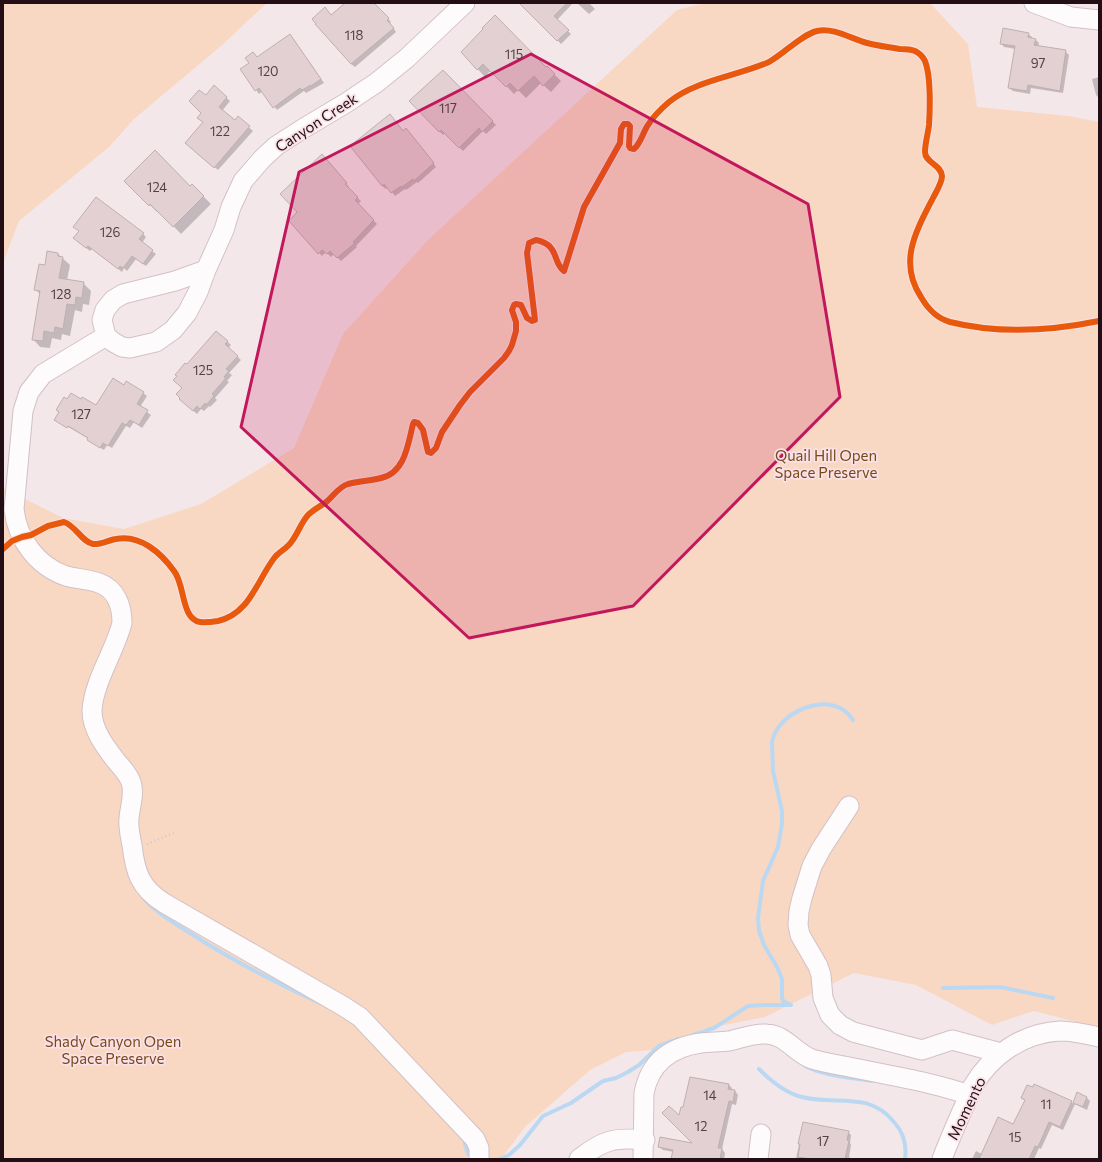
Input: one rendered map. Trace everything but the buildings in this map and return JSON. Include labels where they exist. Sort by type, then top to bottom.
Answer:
[{"type":"street","name":"Canyon Creek","points":[[106,336],[122,347],[130,348],[156,342],[174,330],[187,313],[198,292],[224,230],[231,207],[243,181],[262,159],[276,146],[298,131],[346,103],[376,83],[407,58],[465,3]]},
{"type":"street","points":[[1034,3],[1071,17],[1099,20]]},
{"type":"street","points":[[206,270],[175,281],[123,294],[113,300],[105,310],[102,320],[106,336],[43,374],[28,392],[23,411],[14,509],[15,517],[22,537],[40,560],[51,569],[64,575],[102,584],[114,594],[122,612],[120,629],[94,696],[92,714],[98,733],[109,752],[126,774],[133,790],[129,826],[134,862],[138,874],[149,892],[164,903],[353,1012],[475,1139],[479,1148],[479,1159]]},
{"type":"street","points":[[849,806],[821,849],[812,866],[802,898],[798,925],[800,935],[818,966],[821,975],[823,998],[830,1015],[840,1025],[853,1032],[922,1050],[952,1040],[1007,1049],[1037,1035],[1059,1031],[1099,1037]]},
{"type":"street","points":[[643,1159],[645,1140],[644,1092],[646,1082],[659,1061],[670,1052],[687,1046],[727,1041],[755,1034],[768,1034],[780,1037],[811,1059],[944,1086],[969,1095]]},
{"type":"street","name":"Momento","points":[[942,1159],[969,1095],[983,1071],[1007,1049]]},
{"type":"street","points":[[758,1159],[761,1134]]},
{"type":"street","points":[[579,1159],[591,1149],[604,1142],[616,1139],[645,1140]]},
{"type":"path","points":[[142,846],[176,832]]},
{"type":"highlighted area","points":[[531,54],[808,204],[840,397],[633,606],[469,638],[241,427],[299,172]]},
{"type":"green space","points":[[3,3],[267,3],[221,46],[134,119],[109,147],[19,221],[3,263]]},
{"type":"green space","name":"Quail Hill Open Space Preserve","points":[[705,3],[930,3],[968,44],[977,107],[1069,116],[1099,122],[1099,1028],[1034,1011],[992,1025],[916,985],[854,973],[765,1017],[703,1029],[653,1050],[626,1052],[590,1070],[525,1127],[501,1159],[3,1159],[3,488],[63,518],[124,529],[201,504],[294,448],[343,334],[428,240],[677,10]]},
{"type":"waterway","points":[[693,1035],[714,1028],[748,1006],[791,1005],[783,1001],[782,979],[764,945],[759,931],[758,918],[763,881],[778,847],[782,824],[782,811],[773,771],[772,742],[776,731],[785,721],[795,713],[808,707],[821,704],[833,705],[844,710],[853,720]]},
{"type":"waterway","points":[[144,899],[166,918],[222,953],[271,980],[322,1004]]},
{"type":"waterway","points":[[943,988],[1000,987],[1053,998]]},
{"type":"waterway","points":[[500,1159],[509,1155],[520,1145],[543,1116],[571,1103],[603,1081],[616,1078],[628,1072],[639,1065],[659,1046],[678,1039]]},
{"type":"waterway","points":[[804,1065],[827,1074],[872,1081]]},
{"type":"waterway","points":[[759,1069],[768,1078],[790,1093],[815,1099],[862,1102],[884,1112],[894,1122],[902,1134],[905,1144],[905,1159]]},
{"type":"waterway","points":[[463,1137],[468,1154],[473,1156]]},
{"type":"cycle path","points":[[3,549],[12,541],[31,535],[48,526],[64,522],[72,527],[89,543],[93,544],[99,544],[116,539],[133,539],[149,546],[169,564],[180,584],[189,615],[200,622],[218,621],[229,617],[245,604],[275,557],[290,543],[303,521],[310,513],[325,503],[344,485],[381,478],[389,475],[395,470],[404,457],[414,422],[418,423],[423,430],[428,452],[431,453],[436,448],[442,432],[460,405],[470,392],[504,358],[509,351],[516,331],[516,322],[512,310],[514,305],[521,305],[527,318],[532,321],[535,320],[527,253],[529,243],[536,240],[544,242],[552,250],[560,267],[564,271],[584,207],[620,143],[621,129],[624,124],[628,124],[630,126],[629,146],[630,148],[634,149],[648,125],[669,102],[692,88],[704,83],[769,62],[805,36],[817,31],[823,30],[836,32],[871,44],[913,50],[925,61],[929,83],[930,102],[929,125],[925,152],[928,159],[941,172],[942,179],[921,222],[912,247],[910,259],[914,284],[930,309],[941,318],[950,322],[968,326],[1005,330],[1043,329],[1099,321]]},
{"type":"park label","name":"Shady Canyon Open Space Preserve","points":[[113,1050]]}]
